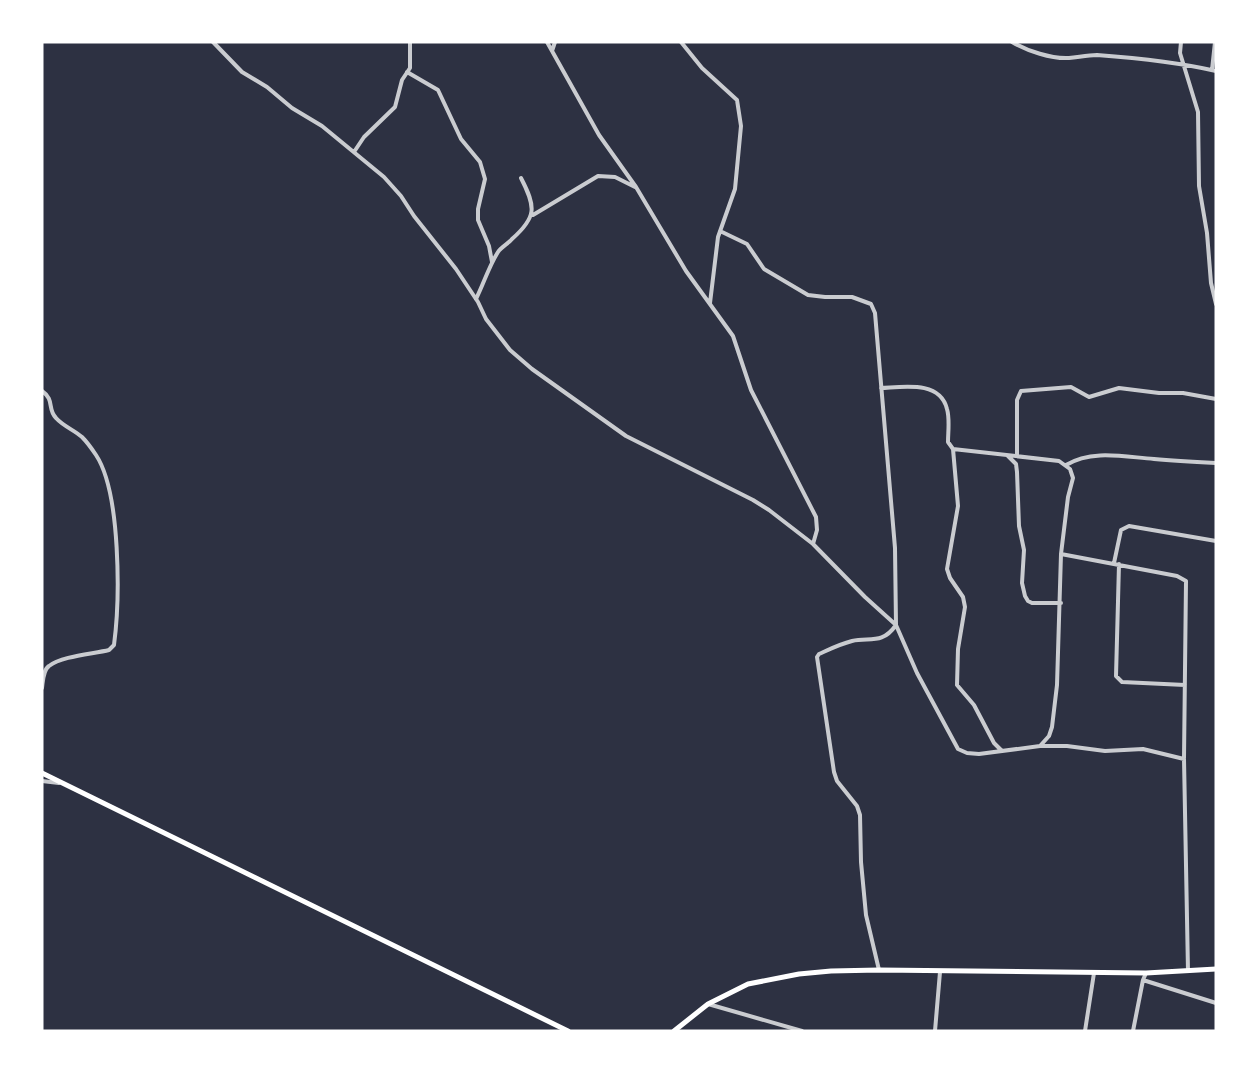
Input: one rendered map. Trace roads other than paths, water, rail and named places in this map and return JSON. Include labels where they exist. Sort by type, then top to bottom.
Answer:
[{"type":"main road","points":[[42,773],[568,1031]]},
{"type":"main road","points":[[674,1031],[708,1004],[748,984],[831,970],[1094,973],[1216,969]]},
{"type":"street","points":[[213,42],[232,64],[267,87],[292,108],[316,121],[393,187],[456,269],[486,319],[510,350],[532,369],[626,436],[753,500],[784,521],[813,544],[896,625]]},
{"type":"street","points":[[354,152],[369,131],[395,107],[402,80],[410,68],[411,42]]},
{"type":"street","points":[[547,42],[598,134],[636,187],[686,270],[733,336],[751,390],[816,517],[817,530],[813,544]]},
{"type":"street","points":[[552,52],[555,42]]},
{"type":"street","points":[[681,42],[702,68],[731,94],[739,105],[741,132],[735,189],[720,231],[710,304]]},
{"type":"street","points":[[1012,42],[1054,57],[1093,55],[1184,63],[1214,71],[1215,42]]},
{"type":"street","points":[[1181,42],[1180,53],[1198,112],[1198,186],[1207,233],[1211,283],[1216,304]]},
{"type":"street","points":[[407,72],[438,90],[461,139],[480,162],[485,179],[478,209],[478,220],[489,246],[492,262]]},
{"type":"street","points":[[476,299],[492,262],[501,248],[518,234],[532,216],[598,176],[615,177],[636,187]]},
{"type":"street","points":[[521,178],[533,208],[532,216]]},
{"type":"street","points":[[720,231],[747,244],[764,269],[808,295],[852,297],[871,304],[875,313],[895,548],[896,625],[916,673],[958,749],[967,753],[979,754],[1040,746],[1067,746],[1105,751],[1143,749],[1184,759]]},
{"type":"street","points":[[881,388],[919,387],[938,394],[947,409],[948,442],[953,449],[958,506],[947,569],[950,578],[963,597],[965,607],[958,649],[957,685],[975,705],[994,743],[1002,751]]},
{"type":"street","points":[[1017,456],[1017,400],[1021,391],[1071,387],[1089,397],[1119,388],[1159,393],[1183,393],[1216,399]]},
{"type":"street","points":[[42,391],[50,399],[52,414],[81,436],[104,470],[110,487],[113,510],[116,583],[114,645],[109,650],[62,660],[48,666],[42,688]]},
{"type":"street","points":[[953,449],[1059,461],[1070,469],[1072,478],[1061,554],[1057,686],[1052,727],[1040,746]]},
{"type":"street","points":[[1008,455],[1013,459],[1017,472],[1019,526],[1024,550],[1022,583],[1025,596],[1032,603],[1061,603]]},
{"type":"street","points":[[1066,465],[1081,457],[1097,456],[1134,456],[1216,463]]},
{"type":"street","points":[[1185,685],[1122,682],[1116,676],[1116,564],[1121,530],[1129,526],[1216,541]]},
{"type":"street","points":[[1061,554],[1177,576],[1186,581],[1184,759],[1188,971]]},
{"type":"street","points":[[879,970],[866,915],[861,862],[860,815],[857,806],[837,781],[834,772],[817,657],[819,654],[853,641],[865,642],[884,636],[891,633],[896,625]]},
{"type":"street","points":[[42,781],[63,783]]},
{"type":"street","points":[[935,1031],[940,972]]},
{"type":"street","points":[[1132,1031],[1146,972]]},
{"type":"street","points":[[1085,1031],[1094,973]]},
{"type":"street","points":[[1143,980],[1216,1003]]},
{"type":"street","points":[[708,1004],[802,1031]]}]
